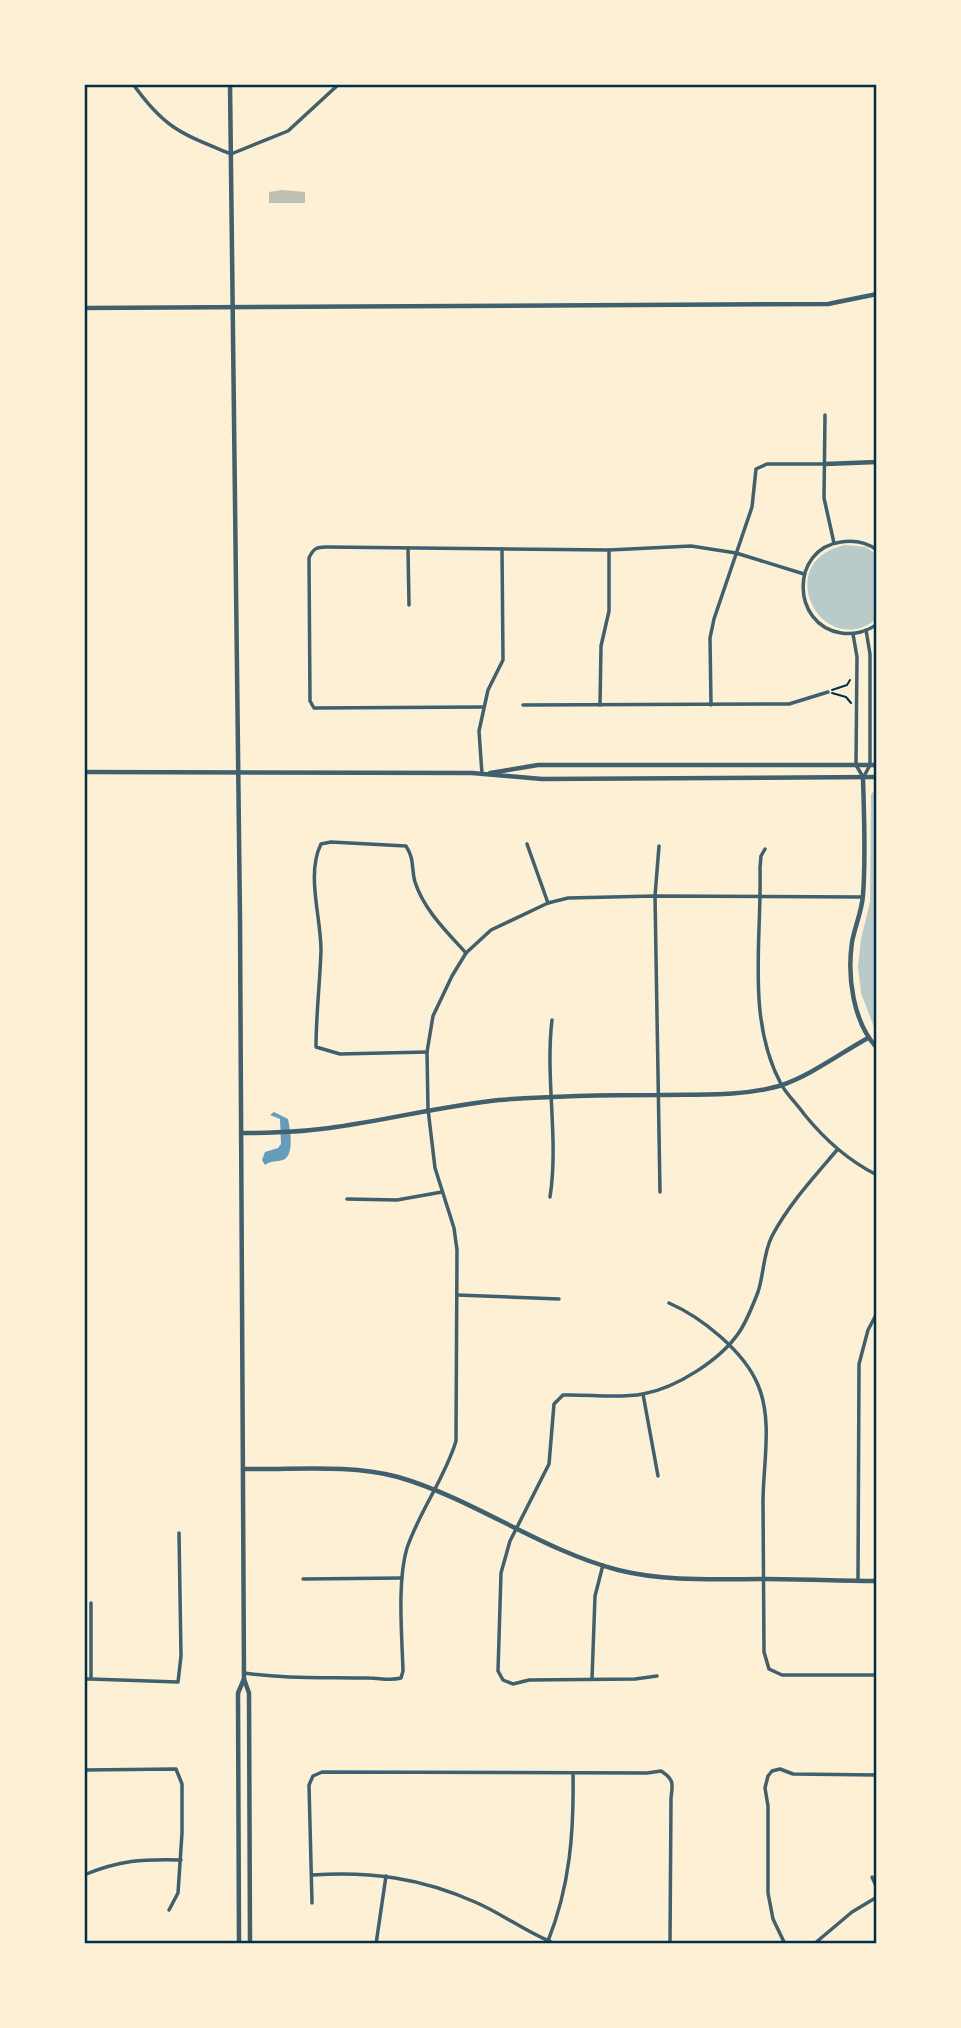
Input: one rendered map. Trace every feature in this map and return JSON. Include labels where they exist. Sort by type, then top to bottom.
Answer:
[{"type":"street","points":[[133,84],[168,124],[231,154],[288,131],[339,84]]},
{"type":"street","points":[[230,84],[239,773],[244,1676],[249,1693],[250,1944]]},
{"type":"street","points":[[84,308],[828,304],[877,294]]},
{"type":"street","points":[[825,415],[824,498],[834,543]]},
{"type":"street","points":[[711,705],[710,638],[752,507],[756,469],[767,464],[877,461]]},
{"type":"street","points":[[877,550],[864,543],[834,543],[814,556],[804,574],[802,591],[815,619],[835,632],[853,634],[877,624]]},
{"type":"street","points":[[484,707],[314,708],[310,701],[309,558],[312,551],[317,547],[609,550],[691,546],[736,553],[804,574]]},
{"type":"street","points":[[408,548],[409,606]]},
{"type":"street","points":[[482,774],[479,731],[488,690],[503,660],[502,549]]},
{"type":"street","points":[[600,705],[601,646],[609,611],[609,550]]},
{"type":"street","points":[[866,630],[870,654],[870,765],[863,778],[863,897],[853,940],[850,974],[857,1010],[867,1038],[877,1048]]},
{"type":"street","points":[[853,634],[857,657],[856,765],[863,778]]},
{"type":"street","points":[[523,705],[789,704],[828,692]]},
{"type":"street","points":[[482,774],[538,765],[877,765]]},
{"type":"street","points":[[84,772],[482,774],[542,779],[877,777]]},
{"type":"street","points":[[427,1052],[340,1054],[316,1047],[321,929],[314,881],[315,857],[321,844],[331,842],[406,846],[413,858],[415,882],[433,917],[466,953]]},
{"type":"street","points":[[527,844],[548,903]]},
{"type":"street","points":[[659,846],[655,896],[660,1192]]},
{"type":"street","points":[[765,849],[760,868],[759,1012],[763,1034],[781,1085],[836,1150],[877,1175]]},
{"type":"street","points":[[244,1676],[374,1678],[392,1681],[401,1678],[402,1578],[408,1547],[450,1461],[456,1441],[457,1295],[454,1228],[435,1168],[428,1109],[427,1052],[433,1016],[466,953],[491,930],[548,903],[568,898],[863,897]]},
{"type":"street","points":[[550,1197],[554,1169],[549,1059],[552,1020]]},
{"type":"street","points":[[241,1133],[293,1132],[336,1127],[428,1109],[551,1096],[737,1094],[781,1085],[867,1038]]},
{"type":"street","points":[[657,1676],[635,1679],[529,1681],[513,1684],[503,1680],[498,1671],[501,1573],[510,1541],[549,1464],[554,1404],[562,1395],[622,1396],[643,1394],[662,1388],[694,1373],[728,1345],[740,1332],[757,1294],[767,1247],[773,1234],[789,1209],[836,1150]]},
{"type":"street","points":[[346,1199],[397,1200],[442,1192]]},
{"type":"street","points":[[457,1295],[559,1299]]},
{"type":"street","points":[[669,1303],[690,1312],[728,1345],[752,1372],[763,1400],[766,1419],[764,1653],[769,1668],[782,1675],[877,1675]]},
{"type":"street","points":[[858,1581],[859,1364],[868,1330],[877,1313]]},
{"type":"street","points":[[643,1394],[659,1476]]},
{"type":"street","points":[[244,1469],[309,1468],[376,1473],[399,1478],[603,1565],[640,1574],[679,1579],[877,1581]]},
{"type":"street","points":[[84,1679],[178,1682],[181,1656],[179,1533]]},
{"type":"street","points":[[592,1679],[594,1596],[603,1565]]},
{"type":"street","points":[[303,1579],[402,1578]]},
{"type":"street","points":[[91,1603],[91,1679]]},
{"type":"street","points":[[239,1944],[239,1693],[244,1676]]},
{"type":"street","points":[[84,1770],[176,1769],[183,1784],[181,1860],[178,1894],[169,1910]]},
{"type":"street","points":[[785,1944],[773,1919],[768,1893],[768,1806],[765,1788],[768,1776],[772,1771],[780,1769],[793,1774],[877,1775]]},
{"type":"street","points":[[312,1903],[309,1785],[313,1776],[322,1772],[573,1774],[661,1771],[669,1776],[673,1783],[670,1944]]},
{"type":"street","points":[[548,1941],[562,1902],[570,1866],[573,1774]]},
{"type":"street","points":[[84,1875],[110,1864],[145,1859],[181,1860]]},
{"type":"street","points":[[312,1875],[348,1873],[386,1876],[441,1889],[474,1902],[556,1944]]},
{"type":"street","points":[[376,1944],[386,1876]]},
{"type":"street","points":[[872,1877],[877,1888]]},
{"type":"street","points":[[814,1944],[852,1912],[877,1897]]},
{"type":"path","points":[[828,692],[847,685],[851,679],[856,679]]},
{"type":"path","points":[[828,692],[846,697],[850,703],[856,703]]},
{"type":"shaded area","points":[[845,545],[866,547],[877,555],[877,619],[856,629],[838,628],[822,619],[812,604],[807,587],[810,569],[823,555]]},
{"type":"shaded area","points":[[877,786],[877,1035],[861,993],[858,966],[870,902],[871,795]]},
{"type":"water","points":[[274,1112],[288,1119],[290,1148],[283,1160],[265,1165],[262,1160],[265,1152],[278,1148],[281,1144],[280,1119],[270,1115]]},
{"type":"building","points":[[269,192],[305,192],[305,203],[269,203]]}]
